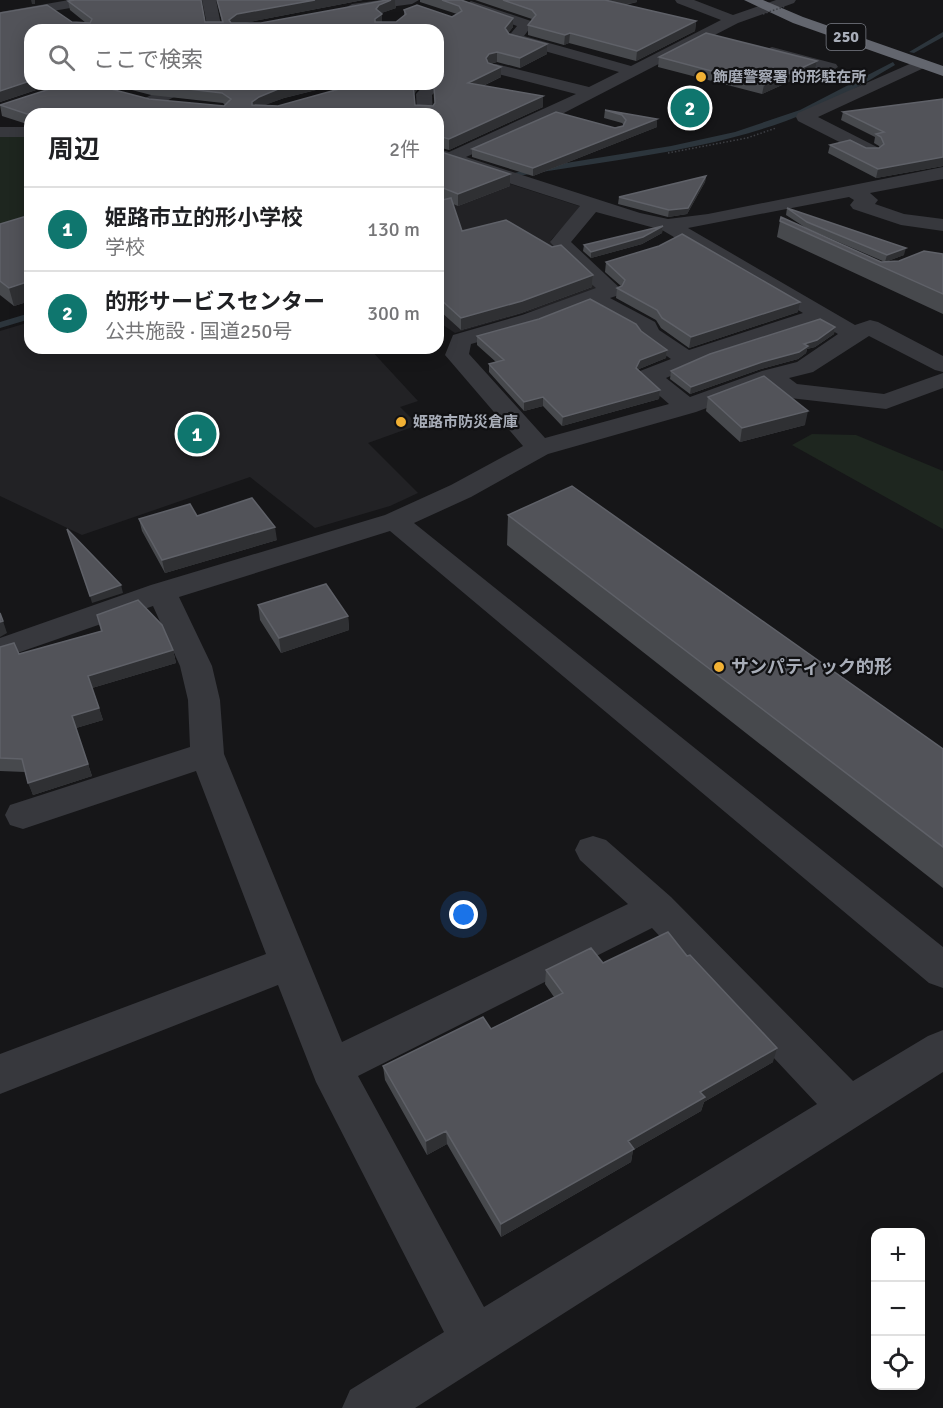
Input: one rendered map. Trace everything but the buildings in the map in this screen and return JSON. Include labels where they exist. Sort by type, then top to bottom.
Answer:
[{"type":"highway","name":"250","points":[[751,0],[766,11],[943,71]]},
{"type":"street","points":[[0,16],[46,3],[94,0]]},
{"type":"street","points":[[208,0],[214,24]]},
{"type":"street","points":[[682,0],[734,20]]},
{"type":"street","points":[[339,11],[392,1],[411,4]]},
{"type":"street","points":[[46,3],[68,18]]},
{"type":"street","points":[[444,156],[554,111],[734,20],[787,3]]},
{"type":"street","points":[[386,18],[411,4]]},
{"type":"street","points":[[467,4],[525,24],[514,38],[633,71]]},
{"type":"street","points":[[704,35],[726,41]]},
{"type":"street","points":[[761,50],[830,67]]},
{"type":"street","points":[[804,117],[921,64]]},
{"type":"street","points":[[496,69],[589,92]]},
{"type":"street","points":[[151,102],[175,90]]},
{"type":"street","points":[[424,108],[424,94],[428,90]]},
{"type":"street","points":[[131,97],[187,106]]},
{"type":"street","points":[[554,111],[574,117]]},
{"type":"street","points":[[804,117],[871,151]]},
{"type":"street","points":[[0,132],[24,132]]},
{"type":"street","points":[[444,156],[592,204],[670,234],[854,334]]},
{"type":"street","points":[[670,234],[756,210],[943,172]]},
{"type":"street","points":[[852,191],[868,200],[860,205],[901,219],[943,225]]},
{"type":"street","points":[[539,448],[457,355],[461,340],[530,320],[611,290],[596,266],[560,242],[592,204]]},
{"type":"street","points":[[756,210],[787,228]]},
{"type":"street","points":[[593,298],[647,327],[649,333],[688,360]]},
{"type":"street","points":[[687,407],[649,376],[700,354],[821,315]]},
{"type":"street","points":[[0,649],[162,592],[395,521],[461,491],[539,448],[687,407],[771,376],[805,367],[854,334],[870,327],[943,365]]},
{"type":"street","points":[[771,376],[790,391],[886,402],[943,380]]},
{"type":"street","points":[[395,521],[943,971]]},
{"type":"street","points":[[162,592],[196,666],[204,700],[207,754],[331,1068],[476,1342]]},
{"type":"street","points":[[23,815],[207,754]]},
{"type":"street","points":[[593,850],[657,908],[848,1106]]},
{"type":"street","points":[[331,1068],[657,908]]},
{"type":"street","points":[[0,1074],[289,963]]},
{"type":"street","points":[[368,1408],[848,1106],[943,1049]]},
{"type":"path","points":[[766,11],[787,3]]},
{"type":"path","points":[[668,153],[747,138],[804,117]]},
{"type":"shaded area","points":[[0,136],[24,137],[24,219],[0,225]]},
{"type":"shaded area","points":[[504,182],[582,207],[551,240],[564,255],[605,290],[455,333],[444,326],[444,199]]},
{"type":"shaded area","points":[[24,324],[24,354],[375,354],[418,401],[400,407],[418,425],[368,443],[418,493],[390,506],[315,528],[250,477],[82,535],[0,496],[0,331]]},
{"type":"shaded area","points":[[812,434],[856,435],[943,471],[943,529],[792,445]]},
{"type":"waterway","points":[[912,52],[943,34]]},
{"type":"waterway","points":[[501,177],[671,149],[737,134],[802,112],[893,64]]},
{"type":"waterway","points":[[0,325],[24,318]]},
{"type":"place","name":"飾磨警察署 的形駐在所","points":[[701,77]]},
{"type":"place","name":"的形サービスセンター","points":[[690,108]]},
{"type":"place","name":"姫路市防災倉庫","points":[[401,422]]},
{"type":"place","name":"姫路市立的形小学校","points":[[197,434]]},
{"type":"place","name":"サンパティック的形","points":[[719,667]]}]
